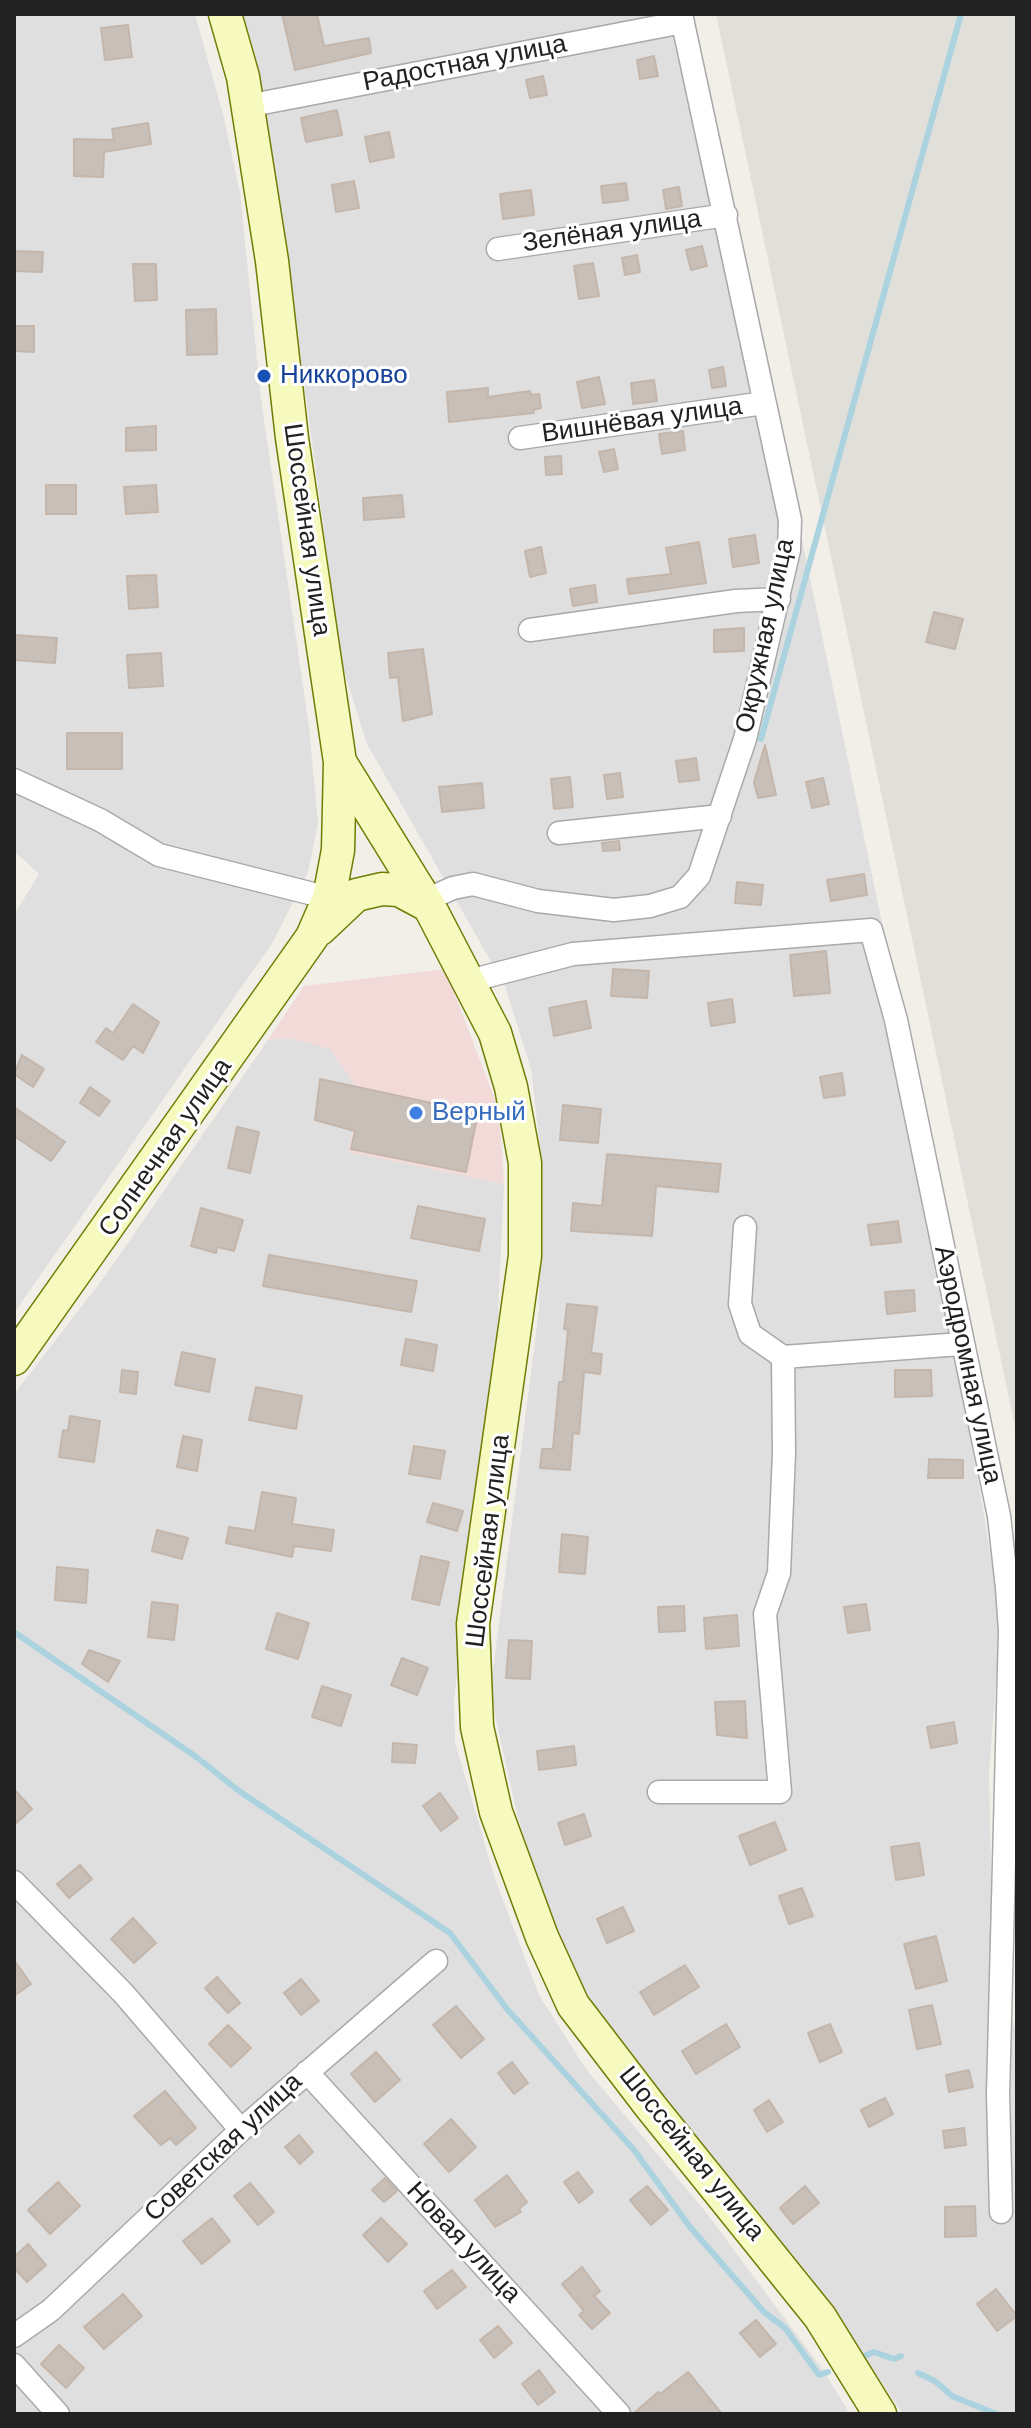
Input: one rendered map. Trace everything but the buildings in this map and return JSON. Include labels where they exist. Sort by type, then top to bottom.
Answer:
[{"type":"main road","name":"Шоссейная улица","points":[[225,14],[247,106],[272,261],[292,438],[340,762],[427,903],[495,1033],[511,1087],[525,1163],[525,1256],[473,1624],[477,1727],[496,1812],[542,1937],[573,2005],[820,2317],[880,2414]]},
{"type":"main road","points":[[314,934],[329,898],[338,850],[340,762]]},
{"type":"main road","points":[[314,934],[356,895],[382,889],[399,890],[427,903]]},
{"type":"main road","name":"Солнечная улица","points":[[14,1359],[314,934]]},
{"type":"street","name":"Радостная улица","points":[[247,106],[682,18]]},
{"type":"street","name":"Окружная улица","points":[[427,903],[453,888],[473,884],[538,901],[614,910],[650,906],[680,897],[699,876],[745,739],[779,599],[789,550],[790,520],[682,18]]},
{"type":"street","name":"Зелёная улица","points":[[498,249],[726,215]]},
{"type":"street","name":"Вишнёвая улица","points":[[520,438],[764,403]]},
{"type":"street","points":[[530,630],[736,601],[779,599]]},
{"type":"street","points":[[14,780],[100,820],[159,855],[329,898]]},
{"type":"street","points":[[559,833],[720,816]]},
{"type":"street","name":"Аэродромная улица","points":[[469,981],[573,954],[871,930],[896,1020],[999,1516],[1010,1631],[998,2094],[1001,2212]]},
{"type":"street","points":[[745,1227],[740,1304],[750,1334],[783,1357],[961,1344]]},
{"type":"street","points":[[659,1792],[780,1792],[765,1614],[779,1573],[784,1453],[783,1357]]},
{"type":"street","points":[[14,1882],[123,1993],[241,2130]]},
{"type":"street","name":"Советская улица","points":[[14,2336],[51,2310],[241,2130],[436,1961]]},
{"type":"street","name":"Новая улица","points":[[307,2072],[619,2414]]},
{"type":"street","points":[[14,2365],[58,2414]]},
{"type":"shaded area","points":[[14,14],[195,14],[224,118],[240,193],[261,399],[309,727],[318,823],[308,872],[273,942],[14,1313],[14,915],[39,874],[14,851]]},
{"type":"shaded area","points":[[239,14],[670,14],[782,444],[890,961],[1001,1616],[989,1773],[993,1979],[1017,2031],[1017,2414],[903,2414],[809,2274],[595,2023],[559,1951],[518,1818],[490,1693],[539,1310],[541,1157],[531,1069],[505,986],[367,744],[342,665],[285,242]]},
{"type":"shaded area","points":[[716,14],[1017,14],[1017,1436],[915,953]]},
{"type":"shaded area","points":[[445,969],[499,1110],[504,1184],[348,1152],[361,1093],[330,1049],[289,1038],[268,1040],[304,986]]},
{"type":"shaded area","points":[[289,1038],[330,1048],[361,1093],[349,1152],[504,1184],[496,1358],[454,1699],[455,1742],[495,1879],[539,1995],[586,2069],[705,2211],[823,2370],[850,2414],[14,2414],[14,1394],[105,1276],[268,1040]]},
{"type":"waterway","points":[[761,739],[961,14]]},
{"type":"waterway","points":[[14,1632],[195,1756],[239,1791],[450,1933],[507,2009],[634,2150],[690,2227],[764,2312],[785,2328],[819,2375],[828,2372]]},
{"type":"waterway","points":[[862,2357],[874,2352],[894,2359],[901,2356]]},
{"type":"waterway","points":[[918,2373],[935,2381],[952,2396],[996,2414]]},
{"type":"place","name":"Никкорово","points":[[264,376]]},
{"type":"place","name":"Верный","points":[[416,1113]]}]
